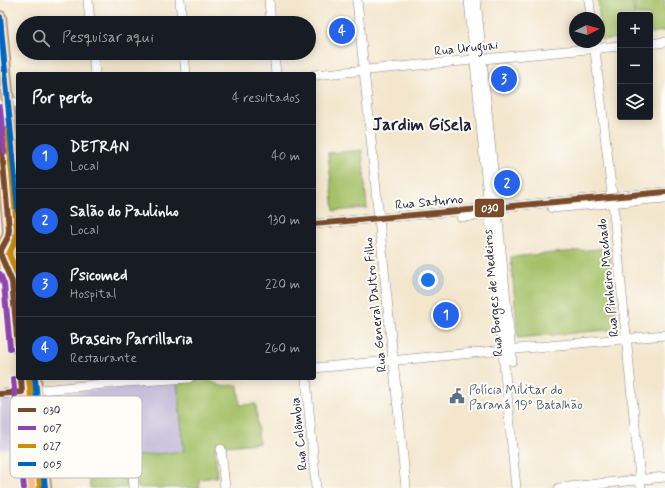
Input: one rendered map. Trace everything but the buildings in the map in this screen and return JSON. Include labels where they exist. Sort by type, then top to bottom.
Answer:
[{"type":"main road","points":[[0,17],[13,102],[16,167]]},
{"type":"main road","points":[[0,130],[9,229],[12,240],[1,250],[0,256],[12,282],[16,325]]},
{"type":"main road","points":[[6,267],[16,271]]},
{"type":"main road","points":[[21,380],[22,396]]},
{"type":"main road","points":[[35,380],[37,396]]},
{"type":"main road","points":[[31,478],[32,488]]},
{"type":"main road","points":[[44,478],[45,488]]},
{"type":"street","points":[[88,0],[89,16]]},
{"type":"street","points":[[180,0],[181,16]]},
{"type":"street","points":[[269,0],[270,16]]},
{"type":"street","name":"Rua General Daltro Filho","points":[[357,0],[406,488]]},
{"type":"street","points":[[469,0],[478,58]]},
{"type":"street","name":"Rua Borges de Medeiros","points":[[476,0],[478,58],[507,349],[523,488]]},
{"type":"street","points":[[589,0],[590,12]]},
{"type":"street","points":[[653,44],[665,42]]},
{"type":"street","name":"Rua Uruguai","points":[[605,45],[617,46]]},
{"type":"street","name":"Rua Uruguai","points":[[316,75],[569,48]]},
{"type":"street","name":"Rua Pinheiro Machado","points":[[594,48],[613,200],[640,484]]},
{"type":"street","points":[[94,60],[95,72]]},
{"type":"street","points":[[185,60],[186,72]]},
{"type":"street","points":[[275,60],[276,72]]},
{"type":"street","name":"Rua Saturno","points":[[613,200],[665,192]]},
{"type":"street","name":"Rua Saturno","points":[[316,230],[379,222],[613,200],[665,198]]},
{"type":"street","name":"Rua Saturno","points":[[316,224],[379,222]]},
{"type":"street","points":[[316,368],[665,335]]},
{"type":"street","name":"Rua Borges de Medeiros","points":[[507,349],[516,488]]},
{"type":"street","points":[[0,394],[125,380]]},
{"type":"street","name":"Rua Colômbia","points":[[306,380],[316,488]]},
{"type":"street","points":[[221,449],[225,488]]},
{"type":"street","points":[[559,488],[640,484],[665,477]]},
{"type":"street","points":[[133,478],[134,488]]},
{"type":"shaded area","points":[[513,68],[516,88],[495,90],[492,70]]},
{"type":"shaded area","points":[[177,382],[184,451],[142,455],[142,396],[46,396],[46,394]]},
{"type":"shaded area","points":[[16,392],[16,396],[10,396],[10,448],[0,449],[0,394]]},
{"type":"green space","points":[[598,0],[632,0],[634,12],[617,12],[617,38],[605,40],[605,12],[599,12]]},
{"type":"green space","points":[[634,0],[665,0],[665,31],[653,33],[653,12],[635,12]]},
{"type":"green space","points":[[362,150],[367,208],[334,211],[328,153]]},
{"type":"green space","points":[[16,244],[16,265],[11,263],[8,259],[6,251]]},
{"type":"green space","points":[[609,248],[617,329],[518,338],[511,257]]},
{"type":"green space","points":[[207,380],[221,386],[238,385],[240,405],[256,404],[259,443],[215,447],[217,477],[199,479],[200,488],[138,488],[137,478],[142,478],[142,455],[184,451],[177,382]]},
{"type":"green space","points":[[89,478],[130,478],[131,488],[90,488]]},
{"type":"transit line","name":"005","points":[[0,17],[16,189]]},
{"type":"transit line","name":"007","points":[[0,107],[4,152]]},
{"type":"transit line","name":"027","points":[[8,129],[16,218]]},
{"type":"transit line","name":"030","points":[[0,130],[9,229],[8,237],[1,250],[1,256],[12,282],[16,325]]},
{"type":"transit line","name":"030","points":[[316,224],[665,192]]},
{"type":"transit line","name":"027","points":[[16,239],[9,254],[16,271]]},
{"type":"transit line","name":"007","points":[[0,274],[4,284],[10,348]]},
{"type":"transit line","name":"007","points":[[13,379],[15,396]]},
{"type":"transit line","name":"030","points":[[0,394],[22,392],[21,380]]},
{"type":"transit line","name":"027","points":[[29,380],[31,396]]},
{"type":"transit line","name":"005","points":[[35,380],[37,396]]},
{"type":"transit line","name":"007","points":[[23,478],[24,488]]},
{"type":"transit line","name":"027","points":[[39,478],[40,487]]},
{"type":"transit line","name":"005","points":[[44,478],[45,488]]},
{"type":"place","name":"Braseiro Parrillaria","points":[[342,31]]},
{"type":"place","name":"Psicomed","points":[[504,79]]},
{"type":"place","name":"Salão do Paulinho","points":[[507,183]]},
{"type":"place","name":"DETRAN","points":[[446,315]]},
{"type":"place","name":"Polícia Militar do Paraná 19º Batalhão","points":[[457,396]]},
{"type":"district","name":"Jardim Gisela","points":[[422,124]]}]
